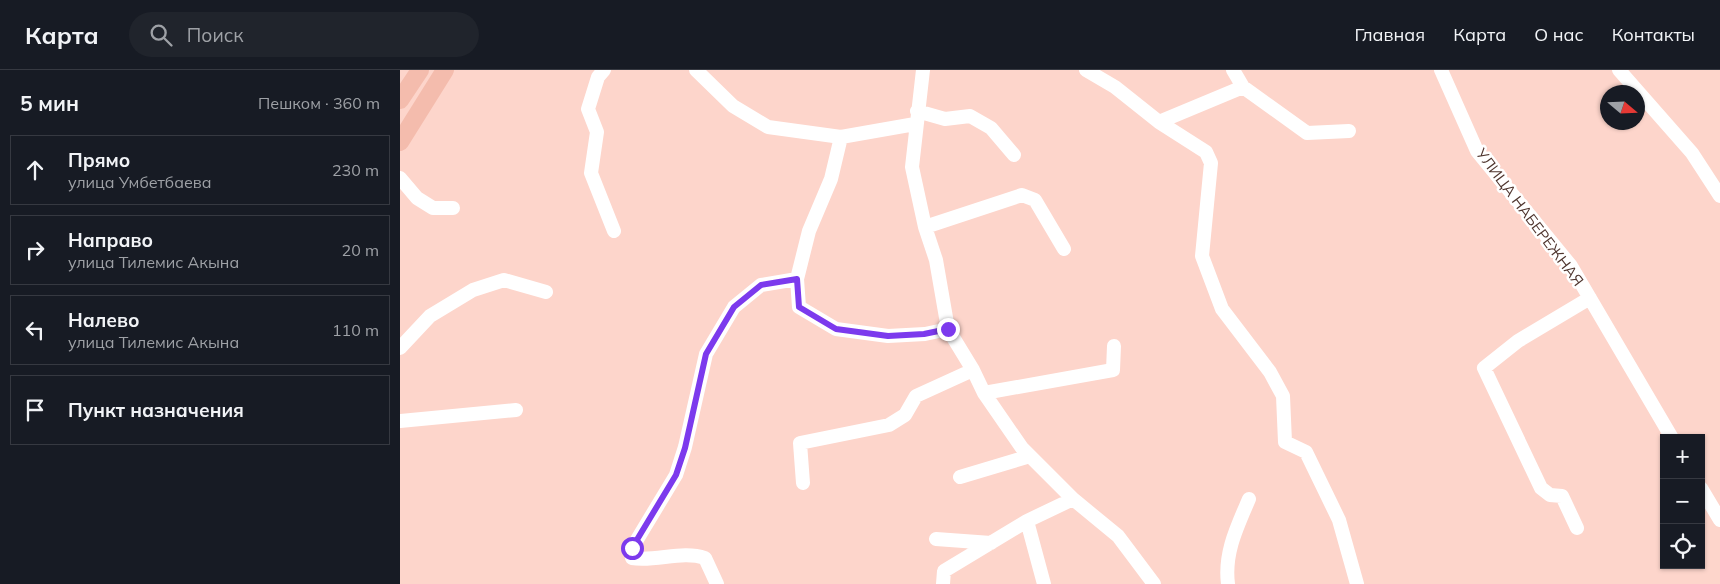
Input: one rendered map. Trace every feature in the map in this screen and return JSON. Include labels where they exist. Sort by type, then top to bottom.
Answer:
[{"type":"main road","points":[[400,100],[420,70]]},
{"type":"main road","points":[[400,142],[445,70]]},
{"type":"street","points":[[604,70],[598,77],[588,109],[597,132],[591,173],[614,231]]},
{"type":"street","points":[[696,70],[733,106],[768,127],[841,137],[916,117],[945,119],[970,116],[992,128],[1014,155]]},
{"type":"street","points":[[923,70],[916,117],[912,166],[926,227],[936,260],[948,329],[973,370],[984,393],[1030,456],[1073,499],[1118,536],[1152,583]]},
{"type":"street","points":[[1086,70],[1115,87],[1159,122],[1206,152],[1211,163],[1202,256],[1222,309],[1270,372],[1283,396],[1285,442],[1306,452],[1339,520],[1357,584]]},
{"type":"street","points":[[1233,70],[1244,87],[1307,133],[1349,131]]},
{"type":"street","name":"УЛИЦА НАБЕРЕЖНАЯ","points":[[1440,70],[1477,151],[1571,266],[1670,434]]},
{"type":"street","points":[[1619,70],[1692,154],[1720,196]]},
{"type":"street","points":[[1159,122],[1244,87]]},
{"type":"street","points":[[841,137],[831,179],[809,231],[797,279],[799,307],[836,329],[888,336],[924,334],[948,329]]},
{"type":"street","points":[[400,178],[417,198],[433,208],[453,208]]},
{"type":"street","points":[[926,227],[1022,194],[1035,200],[1064,249]]},
{"type":"street","points":[[717,584],[705,558],[696,554],[644,560],[632,558],[632,548],[676,475],[685,448],[706,354],[734,307],[761,285],[797,279]]},
{"type":"street","points":[[400,348],[430,316],[473,290],[504,280],[546,292]]},
{"type":"street","points":[[1577,528],[1562,496],[1550,495],[1542,488],[1484,368],[1518,341],[1590,298]]},
{"type":"street","points":[[984,393],[1113,370],[1114,346]]},
{"type":"street","points":[[803,483],[800,443],[888,425],[905,415],[916,396],[973,370]]},
{"type":"street","points":[[400,421],[516,410]]},
{"type":"street","points":[[960,477],[1030,456]]},
{"type":"street","points":[[1705,495],[1720,520]]},
{"type":"street","points":[[943,584],[944,571],[1027,521],[1073,499]]},
{"type":"street","points":[[1228,584],[1226,568],[1233,538],[1249,499]]},
{"type":"street","points":[[1027,521],[1044,584]]},
{"type":"street","points":[[936,539],[991,543]]},
{"type":"route","points":[[632,548],[676,475],[685,448],[706,354],[734,307],[761,285],[797,279],[799,307],[836,329],[888,336],[924,334],[948,329]]}]
